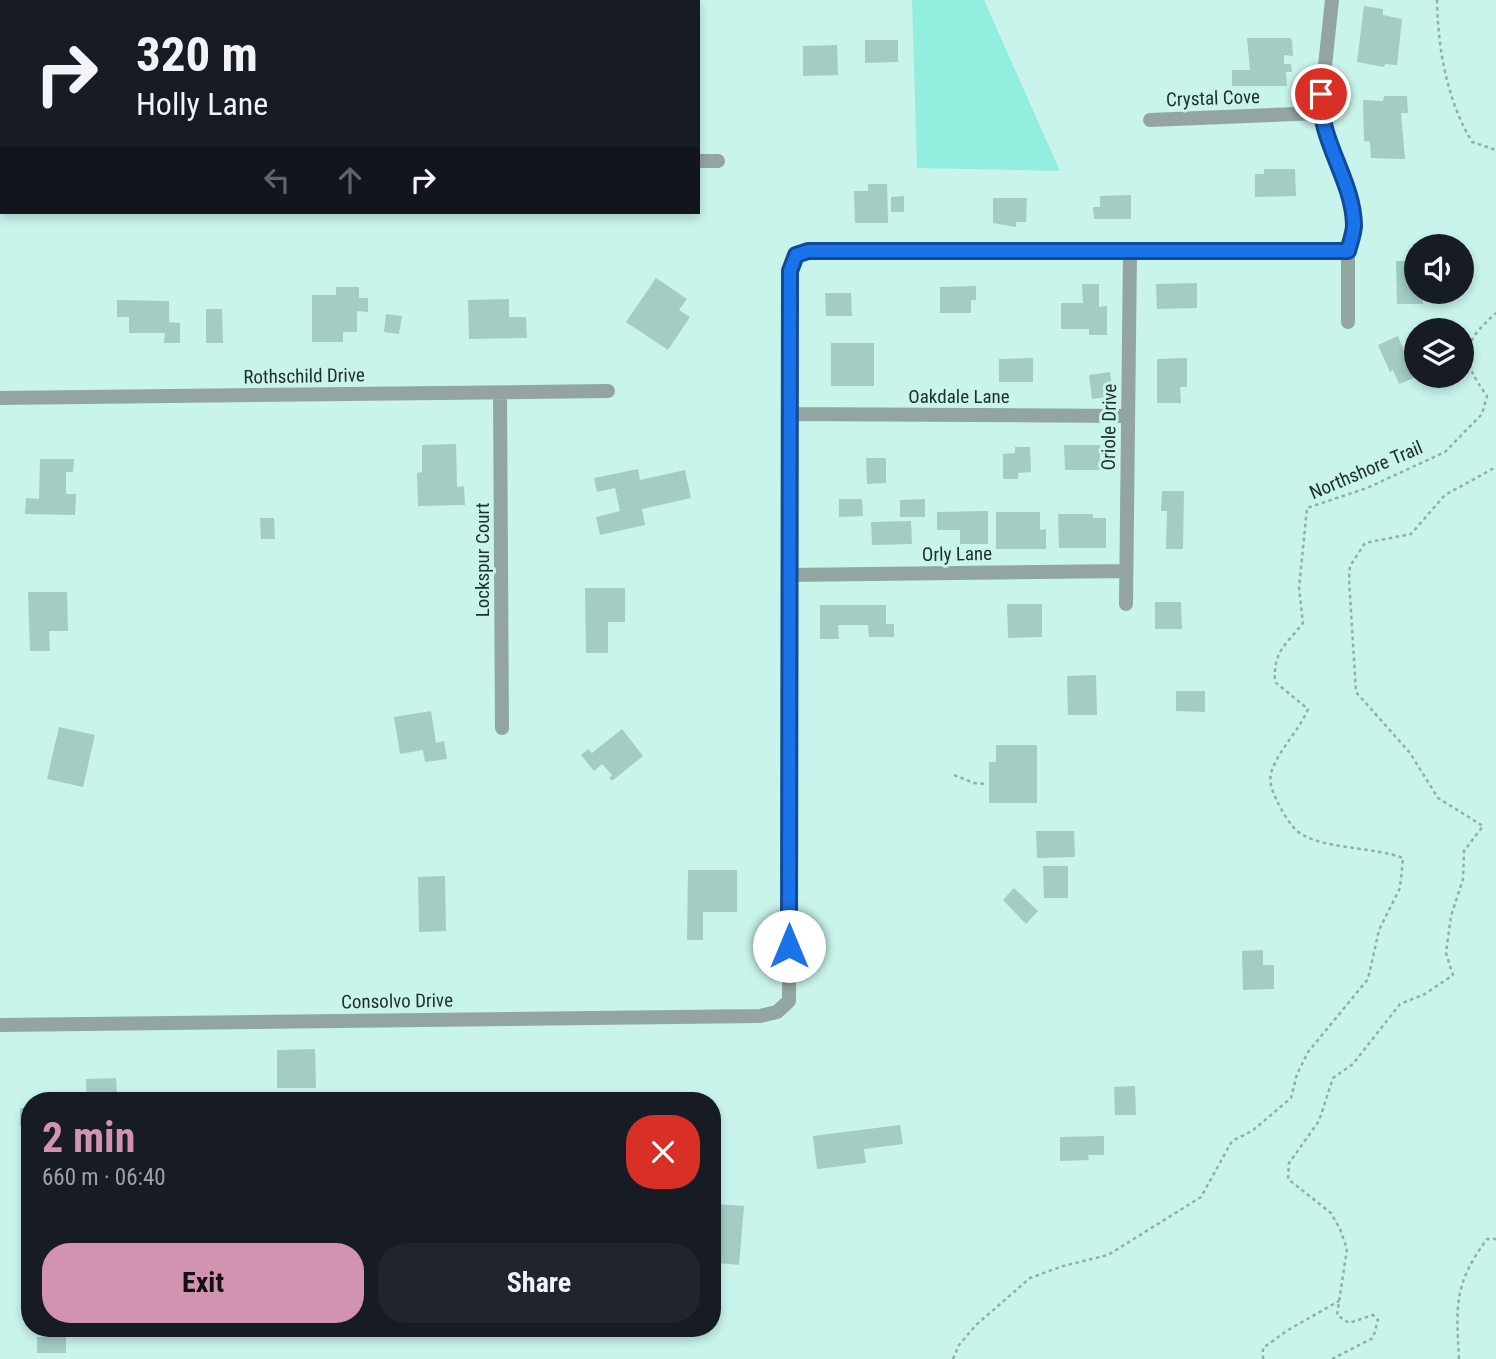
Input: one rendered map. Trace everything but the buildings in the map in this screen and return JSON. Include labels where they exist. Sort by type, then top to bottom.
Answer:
[{"type":"street","points":[[1332,0],[1320,113],[1349,199],[1354,226],[1348,251],[1348,321]]},
{"type":"street","name":"Crystal Cove","points":[[1150,120],[1320,113]]},
{"type":"street","points":[[700,161],[719,161]]},
{"type":"street","points":[[788,575],[790,271],[796,255],[808,251],[1348,251]]},
{"type":"street","name":"Oriole Drive","points":[[1126,604],[1130,251]]},
{"type":"street","name":"Rothschild Drive","points":[[0,398],[608,391]]},
{"type":"street","name":"Lockspur Court","points":[[500,393],[502,728]]},
{"type":"street","name":"Oakdale Lane","points":[[789,414],[1128,416]]},
{"type":"street","name":"Orly Lane","points":[[788,575],[1126,571]]},
{"type":"street","name":"Consolvo Drive","points":[[0,1025],[760,1016],[777,1012],[789,1001],[788,575]]},
{"type":"path","points":[[1437,0],[1439,40],[1453,92],[1452,106],[1472,142],[1496,150]]},
{"type":"path","name":"Northshore Trail","points":[[953,1359],[959,1345],[976,1325],[1031,1278],[1063,1266],[1108,1255],[1201,1197],[1232,1141],[1252,1131],[1291,1098],[1297,1074],[1308,1052],[1368,979],[1379,930],[1400,888],[1404,858],[1382,850],[1326,843],[1301,835],[1282,810],[1270,786],[1272,769],[1302,725],[1308,709],[1275,682],[1277,653],[1303,623],[1299,588],[1307,508],[1367,488],[1446,452],[1482,414],[1487,396],[1466,361],[1469,343],[1496,313]]},
{"type":"path","points":[[1332,1359],[1373,1338],[1378,1320],[1374,1315],[1349,1324],[1337,1315],[1347,1249],[1331,1213],[1288,1179],[1289,1163],[1319,1121],[1333,1078],[1353,1065],[1400,1004],[1425,994],[1453,975],[1446,953],[1451,916],[1463,879],[1464,851],[1483,826],[1438,798],[1410,752],[1356,692],[1350,566],[1365,543],[1411,534],[1445,495],[1460,484],[1496,467]]},
{"type":"path","points":[[954,775],[967,782],[987,784]]},
{"type":"path","points":[[1459,1359],[1457,1324],[1460,1283],[1487,1239],[1496,1239]]},
{"type":"path","points":[[1263,1359],[1263,1348],[1339,1301]]},
{"type":"green space","points":[[912,0],[984,0],[1060,171],[917,168]]},
{"type":"route","points":[[789,946],[790,271],[796,255],[808,251],[1348,251],[1354,226],[1349,199],[1320,113],[1321,94]]}]
